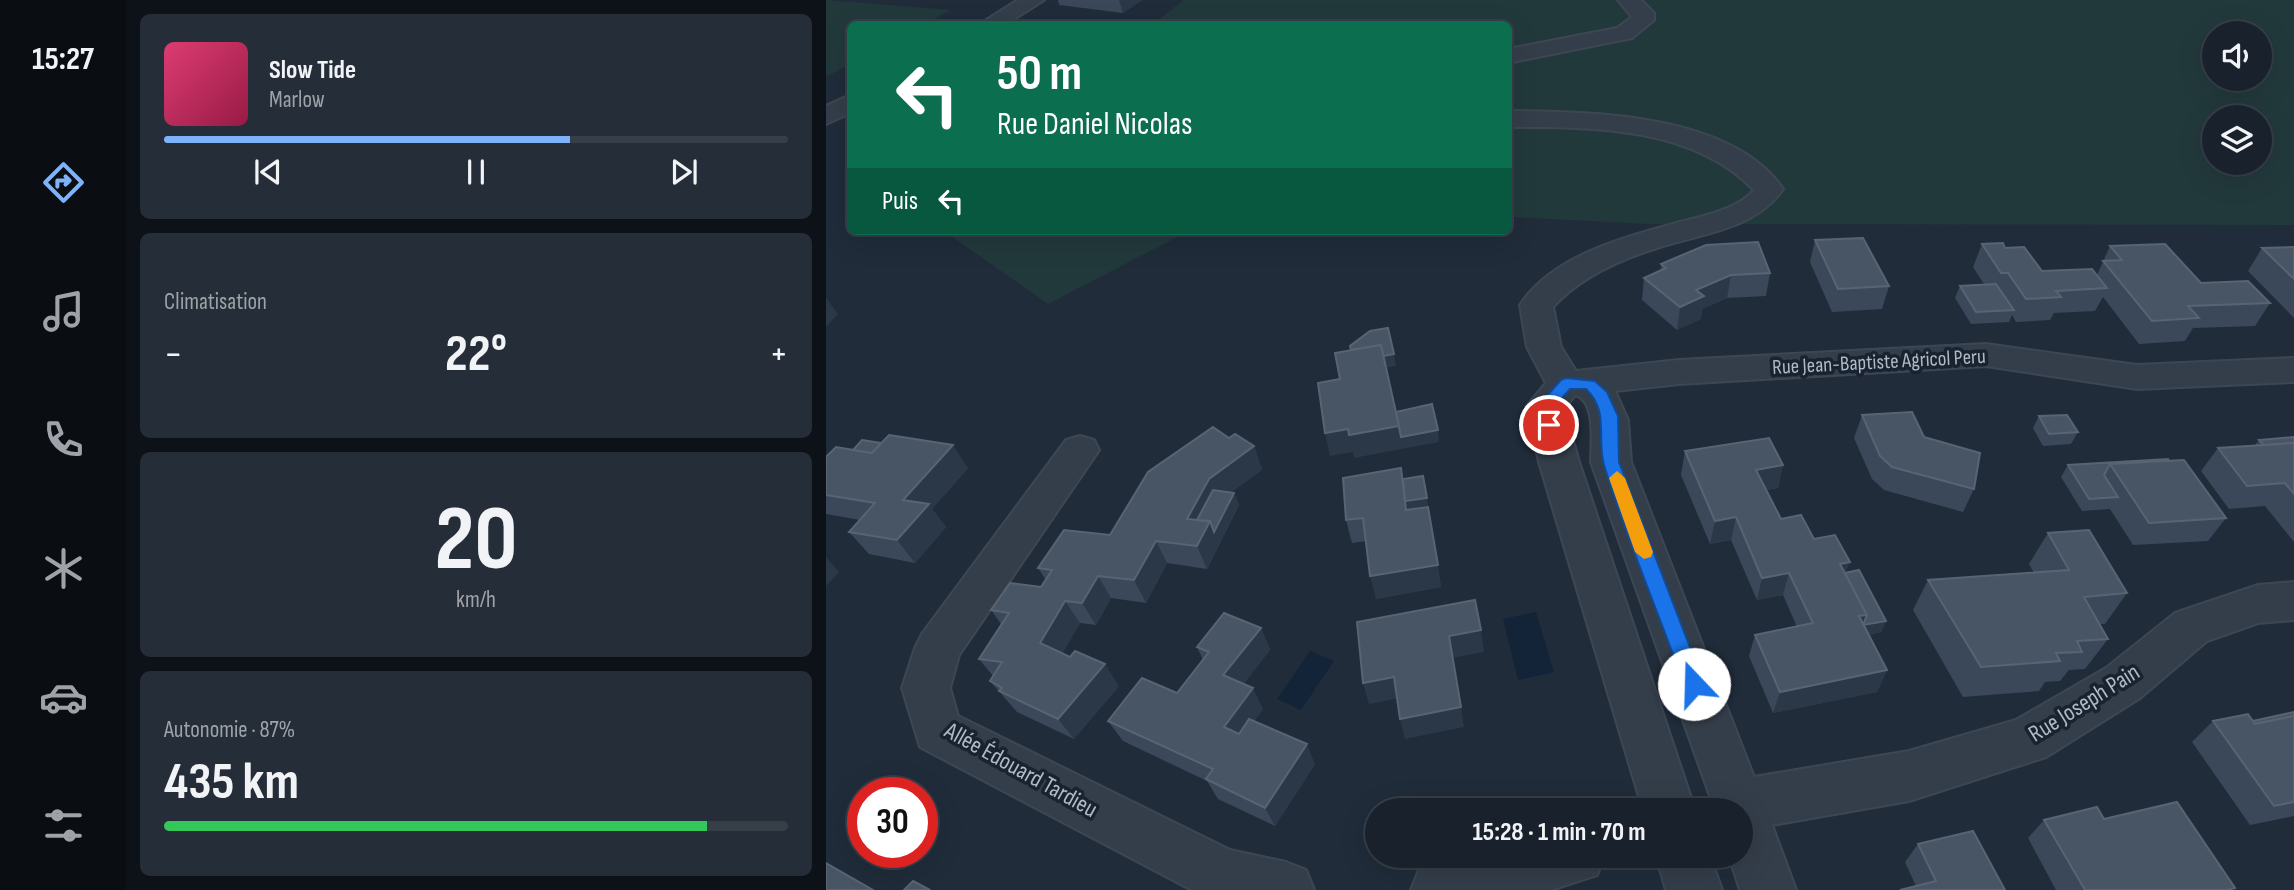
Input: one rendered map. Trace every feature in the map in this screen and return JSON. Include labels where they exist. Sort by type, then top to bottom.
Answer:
[{"type":"street","points":[[995,21],[1033,0]]},
{"type":"street","points":[[1512,55],[1624,33],[1643,20],[1643,13],[1629,0]]},
{"type":"street","points":[[826,116],[847,105]]},
{"type":"street","points":[[1512,119],[1557,119],[1643,127],[1667,133],[1723,153],[1756,170],[1769,189],[1759,202],[1723,219],[1646,241],[1559,281],[1536,305],[1539,337],[1554,371],[1602,396],[1610,416],[1611,462],[1736,798]]},
{"type":"street","name":"Rue Jean-Baptiste Agricol Peru","points":[[1578,384],[1679,372],[1986,355],[2137,377],[2294,370]]},
{"type":"street","points":[[1578,384],[1545,407],[1559,462],[1665,798]]},
{"type":"street","name":"Allée Édouard Tardieu","points":[[1080,450],[938,648],[926,688],[938,730],[1224,877],[1286,890]]},
{"type":"street","name":"Rue Joseph Pain","points":[[1753,806],[1909,776],[2028,740],[2123,683],[2191,628],[2258,604],[2294,601]]},
{"type":"street","points":[[1753,847],[1768,890]]},
{"type":"street","points":[[1439,890],[1529,868]]},
{"type":"street","points":[[1687,868],[1694,890]]},
{"type":"green space","points":[[826,0],[951,10],[930,21],[847,21],[847,66],[826,77]]},
{"type":"green space","points":[[1184,0],[2294,0],[2294,225],[1650,224],[1512,217],[1512,21],[1157,21]]},
{"type":"green space","points":[[950,235],[1181,235],[1048,304]]},
{"type":"water","points":[[1536,612],[1554,672],[1518,680],[1503,619]]},
{"type":"water","points":[[1310,651],[1334,661],[1301,710],[1277,699]]},
{"type":"building","points":[[1863,238],[1889,286],[1838,289],[1815,240]]},
{"type":"building","points":[[1758,242],[1770,273],[1731,275],[1696,290],[1704,296],[1680,307],[1644,278],[1666,268],[1661,264],[1706,245]]},
{"type":"building","points":[[2003,243],[2005,248],[2024,247],[2042,271],[2092,269],[2107,288],[2056,291],[2061,297],[2026,299],[2008,273],[2001,273],[1982,244]]},
{"type":"building","points":[[2165,244],[2201,283],[2248,281],[2270,303],[2188,306],[2199,318],[2152,321],[2103,261],[2122,260],[2110,246]]},
{"type":"building","points":[[2294,247],[2294,279],[2262,248]]},
{"type":"building","points":[[1996,284],[2014,310],[1976,312],[1960,286]]},
{"type":"building","points":[[1388,328],[1394,354],[1383,356],[1381,345],[1351,350],[1350,346],[1370,331]]},
{"type":"building","points":[[1381,345],[1399,426],[1349,435],[1348,429],[1325,433],[1318,383],[1340,379],[1335,353]]},
{"type":"building","points":[[1432,404],[1438,430],[1401,437],[1396,412]]},
{"type":"building","points":[[1912,412],[1924,437],[1980,453],[1974,489],[1892,467],[1880,456],[1862,415]]},
{"type":"building","points":[[2067,415],[2078,432],[2049,434],[2039,416]]},
{"type":"building","points":[[1213,427],[1229,438],[1235,434],[1254,446],[1209,479],[1187,519],[1210,521],[1197,546],[1156,541],[1134,580],[1098,576],[1082,603],[1065,601],[1040,643],[1070,657],[1075,651],[1105,664],[1058,719],[999,691],[1002,688],[990,681],[1002,662],[979,659],[1009,613],[991,610],[1010,583],[1041,587],[1052,570],[1038,568],[1064,530],[1110,535],[1148,472]]},
{"type":"building","points":[[889,435],[953,445],[903,500],[929,504],[897,540],[849,532],[875,503],[826,495],[826,457],[836,447],[872,453]]},
{"type":"building","points":[[2294,437],[2294,443],[2264,445],[2259,440]]},
{"type":"building","points":[[1769,438],[1783,465],[1756,470],[1781,519],[1801,515],[1814,539],[1835,535],[1850,562],[1840,564],[1867,615],[1859,616],[1887,670],[1780,692],[1755,635],[1813,623],[1789,573],[1762,578],[1736,517],[1715,521],[1685,451]]},
{"type":"building","points":[[862,440],[881,443],[872,453],[853,450]]},
{"type":"building","points":[[2294,443],[2294,494],[2285,483],[2247,486],[2218,448]]},
{"type":"building","points":[[2184,460],[2226,518],[2149,523],[2110,464]]},
{"type":"building","points":[[2169,461],[2110,464],[2104,475],[2118,497],[2089,499],[2068,465]]},
{"type":"building","points":[[1401,468],[1406,510],[1428,507],[1438,565],[1370,576],[1363,518],[1346,520],[1343,478]]},
{"type":"building","points":[[1423,476],[1427,498],[1405,501],[1403,479]]},
{"type":"building","points":[[1213,490],[1234,493],[1214,532],[1210,521],[1197,520]]},
{"type":"building","points":[[2089,530],[2127,593],[2084,597],[2108,639],[2077,641],[2082,652],[2056,653],[2060,661],[1981,667],[1928,580],[2069,570],[2048,533]]},
{"type":"building","points":[[1859,570],[1886,621],[1863,625],[1867,615],[1845,573]]},
{"type":"building","points":[[1475,600],[1481,630],[1449,636],[1461,707],[1400,719],[1394,677],[1363,683],[1357,622]]},
{"type":"building","points":[[1224,613],[1261,628],[1223,675],[1253,688],[1224,727],[1239,734],[1249,719],[1307,744],[1265,808],[1206,779],[1213,769],[1108,721],[1142,678],[1177,693],[1209,652],[1197,647]]},
{"type":"building","points":[[2294,712],[2294,716],[2255,724],[2253,721]]},
{"type":"building","points":[[2248,714],[2255,724],[2294,716],[2294,802],[2274,806],[2213,721]]},
{"type":"building","points":[[2177,802],[2235,888],[2085,890],[2044,820],[2097,807],[2104,819]]},
{"type":"building","points":[[1973,831],[2005,890],[1900,890],[1936,881],[1918,844]]},
{"type":"building","points":[[826,863],[873,890],[826,890]]},
{"type":"building","points":[[913,881],[930,890],[904,890]]},
{"type":"slow traffic","points":[[1617,478],[1644,552]]},
{"type":"route","points":[[1549,425],[1545,407],[1566,383],[1590,384],[1602,396],[1610,416],[1611,462],[1694,684]]}]
